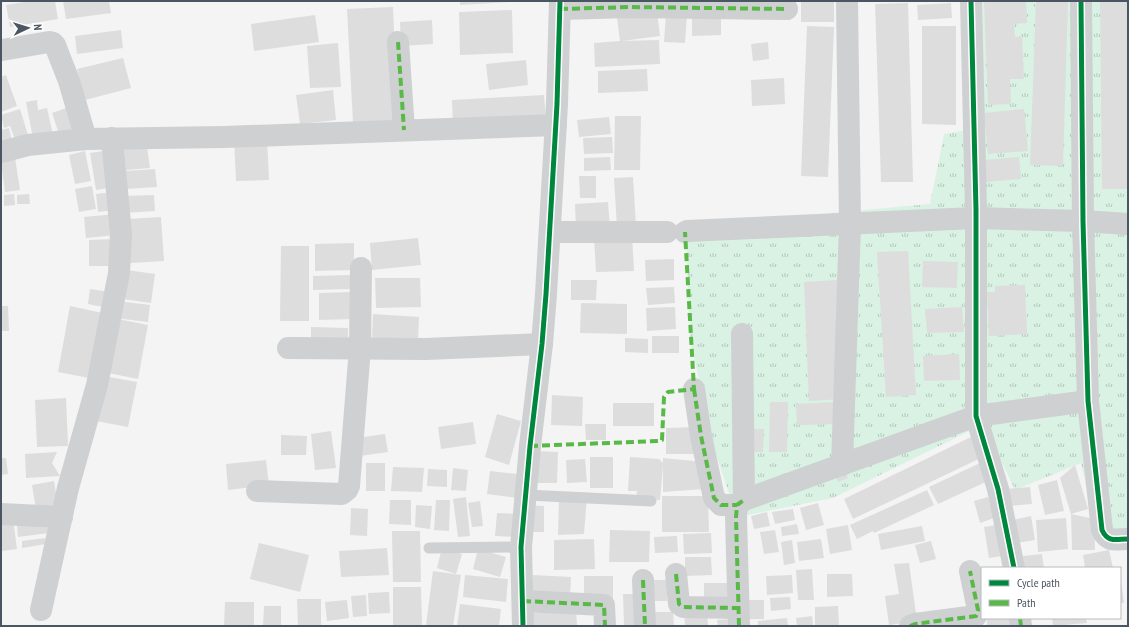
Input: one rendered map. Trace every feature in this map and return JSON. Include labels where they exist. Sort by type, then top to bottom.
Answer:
[{"type":"street","points":[[842,465],[850,223],[847,1]]},
{"type":"street","points":[[971,1],[976,218],[976,416],[998,489],[1014,567]]},
{"type":"street","points":[[1081,1],[1083,221],[1088,401],[1102,530],[1105,536],[1110,539],[1128,539]]},
{"type":"street","points":[[523,626],[521,547],[542,344],[556,125],[560,5],[736,5],[787,9]]},
{"type":"street","points":[[2,50],[49,42],[55,45],[70,81],[86,139]]},
{"type":"street","points":[[398,42],[404,130]]},
{"type":"street","points":[[1,152],[28,145],[86,139],[556,125]]},
{"type":"street","points":[[41,610],[68,488],[97,385],[119,274],[121,234],[112,138]]},
{"type":"street","points":[[550,232],[676,232],[976,218],[1083,221],[1128,224]]},
{"type":"street","points":[[257,491],[342,494],[350,486],[360,348],[361,268]]},
{"type":"street","points":[[676,574],[679,604],[683,608],[739,617],[736,517],[741,502],[742,334]]},
{"type":"street","points":[[288,348],[426,349],[542,344]]},
{"type":"street","points":[[694,389],[701,436],[714,498],[721,505],[741,502],[976,416],[1088,401]]},
{"type":"street","points":[[1,514],[62,517]]},
{"type":"street","points":[[910,626],[915,624],[976,616],[978,610],[970,571]]},
{"type":"street","points":[[644,580],[644,626]]},
{"type":"street","points":[[523,601],[604,605],[605,626]]},
{"type":"lane","points":[[526,495],[651,501]]},
{"type":"lane","points":[[429,548],[521,547]]},
{"type":"green space","points":[[971,1],[1128,1],[1128,541],[1100,546],[1081,463],[1015,490],[984,424],[833,498],[737,517],[715,452],[690,338],[686,231],[743,221],[930,204],[944,134],[972,129]]},
{"type":"building","points":[[30,1],[55,1],[58,19],[10,27],[6,5]]},
{"type":"building","points":[[63,1],[109,1],[111,13],[66,19]]},
{"type":"building","points":[[460,1],[511,1],[511,2],[460,5]]},
{"type":"building","points":[[801,1],[834,1],[834,22],[801,22]]},
{"type":"building","points":[[984,1],[1026,1],[1027,23],[1014,24],[1015,37],[1022,36],[1024,79],[1010,79],[1011,104],[988,105]]},
{"type":"building","points":[[1036,1],[1068,1],[1063,166],[1030,165]]},
{"type":"building","points":[[1100,1],[1128,1],[1128,189],[1102,189]]},
{"type":"building","points":[[908,3],[913,182],[881,182],[875,4]]},
{"type":"building","points":[[951,3],[952,18],[918,20],[917,5]]},
{"type":"building","points":[[393,7],[398,121],[353,123],[347,9]]},
{"type":"building","points":[[512,10],[513,53],[460,55],[459,12]]},
{"type":"building","points":[[657,12],[660,36],[622,41],[659,40],[660,64],[595,67],[594,43],[620,41],[617,18]]},
{"type":"building","points":[[666,14],[687,16],[685,43],[664,42]]},
{"type":"building","points":[[315,15],[319,42],[254,51],[251,24]]},
{"type":"building","points":[[692,16],[721,16],[721,35],[692,36]]},
{"type":"building","points":[[432,20],[433,44],[401,46],[400,22]]},
{"type":"building","points":[[807,26],[834,27],[828,177],[801,176]]},
{"type":"building","points":[[922,26],[956,26],[956,125],[922,124]]},
{"type":"building","points":[[121,30],[123,48],[77,54],[75,36]]},
{"type":"building","points":[[768,42],[769,59],[753,61],[751,44]]},
{"type":"building","points":[[338,43],[341,87],[310,88],[307,46]]},
{"type":"building","points":[[123,58],[131,88],[85,100],[77,69]]},
{"type":"building","points":[[526,60],[528,85],[489,90],[486,64]]},
{"type":"building","points":[[647,69],[648,91],[598,93],[598,71]]},
{"type":"building","points":[[6,75],[17,106],[1,112],[1,77]]},
{"type":"building","points":[[784,78],[785,104],[752,106],[751,80]]},
{"type":"building","points":[[333,90],[336,120],[300,124],[296,95]]},
{"type":"building","points":[[544,95],[546,120],[453,126],[452,100]]},
{"type":"building","points":[[37,100],[38,110],[47,108],[54,139],[34,143],[26,102]]},
{"type":"building","points":[[69,107],[76,128],[59,134],[52,113]]},
{"type":"building","points":[[20,109],[29,138],[16,142],[10,126],[4,128],[1,115]]},
{"type":"building","points":[[1024,109],[1028,151],[988,154],[984,113]]},
{"type":"building","points":[[615,116],[641,116],[640,170],[614,170]]},
{"type":"building","points":[[609,117],[611,134],[579,137],[577,120]]},
{"type":"building","points":[[9,128],[13,145],[1,148],[1,130]]},
{"type":"building","points":[[612,137],[613,153],[584,154],[583,138]]},
{"type":"building","points":[[267,139],[269,180],[236,181],[234,140]]},
{"type":"building","points":[[147,147],[150,168],[126,170],[124,149]]},
{"type":"building","points":[[85,151],[91,181],[75,184],[69,155]]},
{"type":"building","points":[[103,151],[109,188],[96,190],[90,153]]},
{"type":"building","points":[[610,157],[611,170],[584,171],[584,158]]},
{"type":"building","points":[[1019,157],[1021,179],[986,182],[984,160]]},
{"type":"building","points":[[15,158],[20,190],[5,192],[1,162]]},
{"type":"building","points":[[155,169],[157,187],[126,189],[125,171]]},
{"type":"building","points":[[579,176],[596,176],[596,198],[580,198]]},
{"type":"building","points":[[633,177],[636,226],[617,227],[614,178]]},
{"type":"building","points":[[92,186],[96,209],[79,212],[75,189]]},
{"type":"building","points":[[112,192],[114,210],[98,212],[96,194]]},
{"type":"building","points":[[14,194],[15,205],[4,206],[4,195]]},
{"type":"building","points":[[29,194],[30,204],[17,204],[17,195]]},
{"type":"building","points":[[154,195],[155,211],[123,213],[122,196]]},
{"type":"building","points":[[608,202],[610,227],[576,229],[575,204]]},
{"type":"building","points":[[115,214],[117,235],[86,238],[84,217]]},
{"type":"building","points":[[161,217],[164,261],[130,263],[127,219]]},
{"type":"building","points":[[632,236],[634,271],[596,272],[594,237]]},
{"type":"building","points":[[418,238],[421,265],[372,270],[370,243]]},
{"type":"building","points":[[116,239],[116,266],[89,266],[89,240]]},
{"type":"building","points":[[354,243],[354,270],[315,271],[315,244]]},
{"type":"building","points":[[281,246],[309,246],[309,321],[280,321]]},
{"type":"building","points":[[908,251],[916,395],[886,397],[877,252]]},
{"type":"building","points":[[674,259],[674,280],[646,281],[645,260]]},
{"type":"building","points":[[923,261],[958,262],[957,288],[922,287]]},
{"type":"building","points":[[127,270],[155,274],[151,303],[123,299]]},
{"type":"building","points":[[350,275],[350,289],[313,290],[313,276]]},
{"type":"building","points":[[375,278],[420,278],[421,307],[376,308]]},
{"type":"building","points":[[571,280],[597,280],[596,300],[571,300]]},
{"type":"building","points":[[837,280],[842,399],[809,401],[804,282]]},
{"type":"building","points":[[1025,285],[1027,334],[989,336],[987,292],[995,292],[995,286]]},
{"type":"building","points":[[674,287],[675,303],[648,305],[646,288]]},
{"type":"building","points":[[90,289],[110,292],[108,308],[88,304]]},
{"type":"building","points":[[352,292],[352,319],[319,320],[319,293]]},
{"type":"building","points":[[117,301],[150,305],[148,322],[115,318]]},
{"type":"building","points":[[581,303],[627,304],[627,334],[580,333]]},
{"type":"building","points":[[1,306],[8,306],[9,331],[1,331]]},
{"type":"building","points":[[70,306],[107,314],[94,379],[58,372]]},
{"type":"building","points":[[675,307],[676,329],[647,331],[646,308]]},
{"type":"building","points":[[962,307],[964,332],[927,333],[925,309]]},
{"type":"building","points":[[373,314],[419,317],[418,341],[372,339]]},
{"type":"building","points":[[113,318],[148,325],[138,379],[103,372]]},
{"type":"building","points":[[311,327],[348,328],[348,347],[311,347]]},
{"type":"building","points":[[652,336],[679,336],[679,353],[652,353]]},
{"type":"building","points":[[625,338],[648,339],[648,353],[625,352]]},
{"type":"building","points":[[959,354],[960,380],[924,381],[923,356]]},
{"type":"building","points":[[104,376],[137,382],[128,427],[96,421]]},
{"type":"building","points":[[552,395],[583,397],[582,426],[551,425]]},
{"type":"building","points":[[66,398],[68,446],[37,447],[35,400]]},
{"type":"building","points":[[770,402],[788,402],[787,452],[769,452]]},
{"type":"building","points":[[835,402],[836,424],[797,425],[796,404]]},
{"type":"building","points":[[613,403],[654,403],[654,426],[613,426]]},
{"type":"building","points":[[497,414],[521,421],[509,465],[485,457]]},
{"type":"building","points":[[473,422],[476,444],[441,449],[438,427]]},
{"type":"building","points":[[585,424],[606,424],[606,440],[586,440]]},
{"type":"building","points":[[697,427],[698,454],[666,454],[666,428]]},
{"type":"building","points":[[750,429],[764,429],[763,452],[749,452]]},
{"type":"building","points":[[331,431],[336,468],[315,470],[311,434]]},
{"type":"building","points":[[385,434],[388,452],[360,456],[357,438]]},
{"type":"building","points":[[281,435],[307,436],[306,455],[281,455]]},
{"type":"building","points":[[973,436],[983,457],[853,519],[844,499]]},
{"type":"building","points":[[534,451],[558,452],[557,483],[533,483]]},
{"type":"building","points":[[57,452],[52,463],[60,476],[26,478],[25,454]]},
{"type":"building","points":[[590,457],[613,457],[613,488],[590,488]]},
{"type":"building","points":[[630,457],[659,459],[663,463],[663,458],[704,462],[704,489],[663,492],[663,465],[660,500],[636,498],[637,491],[628,491]]},
{"type":"building","points":[[1,458],[6,458],[8,474],[1,475]]},
{"type":"building","points":[[585,459],[587,482],[567,483],[566,460]]},
{"type":"building","points":[[266,460],[269,485],[228,490],[226,464]]},
{"type":"building","points":[[366,463],[385,463],[385,491],[366,491]]},
{"type":"building","points":[[980,463],[988,481],[938,504],[929,487]]},
{"type":"building","points":[[1075,465],[1088,509],[1071,514],[1060,478]]},
{"type":"building","points":[[393,467],[424,468],[422,492],[391,491]]},
{"type":"building","points":[[453,468],[468,470],[466,491],[451,490]]},
{"type":"building","points":[[428,469],[447,470],[447,487],[427,486]]},
{"type":"building","points":[[490,471],[527,475],[524,499],[487,494]]},
{"type":"building","points":[[845,471],[848,478],[838,482],[835,475]]},
{"type":"building","points":[[1057,480],[1064,511],[1045,515],[1038,485]]},
{"type":"building","points":[[54,481],[58,506],[36,510],[32,485]]},
{"type":"building","points":[[1030,487],[1032,504],[1008,506],[1006,489]]},
{"type":"building","points":[[927,490],[934,505],[874,533],[873,531],[857,539],[850,525]]},
{"type":"building","points":[[559,496],[587,497],[584,534],[558,535]]},
{"type":"building","points":[[662,496],[708,496],[709,532],[662,532]]},
{"type":"building","points":[[466,497],[470,536],[458,537],[453,499]]},
{"type":"building","points":[[988,497],[994,518],[980,523],[974,501]]},
{"type":"building","points":[[390,500],[411,500],[411,525],[389,524]]},
{"type":"building","points":[[436,500],[450,500],[449,531],[434,530]]},
{"type":"building","points":[[480,501],[483,526],[472,527],[468,503]]},
{"type":"building","points":[[818,503],[824,525],[806,530],[800,508]]},
{"type":"building","points":[[416,505],[432,506],[430,529],[415,527]]},
{"type":"building","points":[[528,505],[544,506],[544,532],[528,532]]},
{"type":"building","points":[[351,508],[368,509],[367,536],[350,535]]},
{"type":"building","points":[[793,509],[795,520],[775,524],[772,512]]},
{"type":"building","points":[[767,512],[770,526],[754,529],[751,516]]},
{"type":"building","points":[[497,513],[519,514],[518,537],[495,536]]},
{"type":"building","points":[[1071,514],[1094,519],[1095,550],[1072,550]]},
{"type":"building","points":[[1031,516],[1035,540],[1017,543],[1013,520]]},
{"type":"building","points":[[1066,518],[1068,549],[1038,552],[1036,520]]},
{"type":"building","points":[[13,519],[17,549],[2,551],[1,520]]},
{"type":"building","points":[[47,521],[49,533],[18,537],[17,524]]},
{"type":"building","points":[[797,524],[799,534],[782,536],[781,527]]},
{"type":"building","points":[[848,525],[852,550],[830,554],[826,529]]},
{"type":"building","points":[[997,525],[1002,556],[989,558],[984,527]]},
{"type":"building","points":[[922,526],[925,541],[881,550],[878,534]]},
{"type":"building","points":[[610,530],[650,531],[649,562],[609,562]]},
{"type":"building","points":[[775,530],[779,552],[764,554],[760,532]]},
{"type":"building","points":[[392,531],[420,531],[421,582],[393,582]]},
{"type":"building","points":[[711,533],[712,553],[684,554],[683,534]]},
{"type":"building","points":[[677,536],[678,552],[655,553],[654,537]]},
{"type":"building","points":[[45,538],[46,544],[22,548],[22,541]]},
{"type":"building","points":[[594,539],[595,569],[554,570],[554,540]]},
{"type":"building","points":[[821,539],[824,558],[799,561],[797,542]]},
{"type":"building","points":[[792,540],[795,563],[784,565],[781,542]]},
{"type":"building","points":[[931,541],[936,559],[920,563],[915,545]]},
{"type":"building","points":[[259,543],[309,555],[300,592],[250,579]]},
{"type":"building","points":[[387,548],[389,575],[341,577],[339,551]]},
{"type":"building","points":[[442,548],[462,554],[456,574],[437,568]]},
{"type":"building","points":[[478,549],[506,557],[500,577],[473,569]]},
{"type":"building","points":[[1109,550],[1113,567],[1085,567],[1083,555]]},
{"type":"building","points":[[1042,554],[1044,567],[1024,567],[1023,556]]},
{"type":"building","points":[[685,557],[711,557],[712,575],[685,576]]},
{"type":"building","points":[[909,563],[917,621],[889,625],[885,596],[899,594],[894,564]]},
{"type":"building","points":[[812,569],[814,600],[798,600],[796,570]]},
{"type":"building","points":[[433,571],[461,575],[453,626],[426,625]]},
{"type":"building","points":[[827,574],[852,574],[853,596],[827,597]]},
{"type":"building","points":[[465,575],[508,579],[506,602],[463,597]]},
{"type":"building","points":[[533,575],[571,577],[570,596],[532,594]]},
{"type":"building","points":[[792,575],[793,593],[767,595],[766,576]]},
{"type":"building","points":[[584,576],[613,576],[613,599],[584,599]]},
{"type":"building","points":[[648,580],[667,580],[667,601],[648,601]]},
{"type":"building","points":[[1121,580],[1124,603],[1121,603]]},
{"type":"building","points":[[704,583],[727,583],[727,604],[704,604]]},
{"type":"building","points":[[393,587],[421,587],[422,626],[393,626]]},
{"type":"building","points":[[389,592],[390,613],[369,614],[368,593]]},
{"type":"building","points":[[623,594],[638,594],[639,626],[624,626]]},
{"type":"building","points":[[366,595],[367,616],[353,617],[351,596]]},
{"type":"building","points":[[790,597],[791,609],[771,611],[770,598]]},
{"type":"building","points":[[297,599],[321,599],[321,626],[298,626]]},
{"type":"building","points":[[347,600],[349,618],[327,621],[325,602]]},
{"type":"building","points":[[748,600],[764,600],[764,619],[749,619]]},
{"type":"building","points":[[225,602],[254,602],[254,626],[224,626]]},
{"type":"building","points":[[460,604],[501,609],[499,626],[457,626]]},
{"type":"building","points":[[264,606],[281,606],[281,626],[263,626]]},
{"type":"building","points":[[838,606],[839,626],[815,626],[815,607]]},
{"type":"building","points":[[576,609],[577,626],[531,626],[530,613]]},
{"type":"building","points":[[651,612],[673,612],[674,626],[651,626]]},
{"type":"building","points":[[707,612],[708,626],[685,626],[684,613]]},
{"type":"building","points":[[812,616],[813,626],[797,626],[796,618]]},
{"type":"building","points":[[787,618],[788,626],[758,626],[758,621]]},
{"type":"building","points":[[731,619],[731,626],[718,626],[717,620]]},
{"type":"building","points":[[987,619],[1017,619],[1017,626],[987,626]]},
{"type":"building","points":[[1052,619],[1086,619],[1087,623],[1053,626]]},
{"type":"marked path","points":[[560,9],[630,7],[787,9]]},
{"type":"marked path","points":[[398,42],[404,130]]},
{"type":"marked path","points":[[530,446],[662,440],[664,397],[668,392],[694,389],[685,232]]},
{"type":"marked path","points":[[694,389],[701,436],[714,498],[721,505],[737,505]]},
{"type":"marked path","points":[[739,626],[736,517],[737,505],[744,500]]},
{"type":"marked path","points":[[910,626],[915,624],[976,616],[978,610],[970,571]]},
{"type":"marked path","points":[[676,574],[679,604],[683,607],[738,608]]},
{"type":"marked path","points":[[643,580],[645,626]]},
{"type":"marked path","points":[[523,601],[604,605],[605,626]]},
{"type":"marked path","points":[[1020,619],[1021,626]]},
{"type":"cycle path","points":[[523,626],[521,547],[546,294],[557,104],[560,1]]},
{"type":"cycle path","points":[[971,1],[976,210],[976,416],[998,489],[1014,567]]},
{"type":"cycle path","points":[[1081,1],[1083,221],[1088,401],[1102,530],[1110,539],[1128,539]]}]
